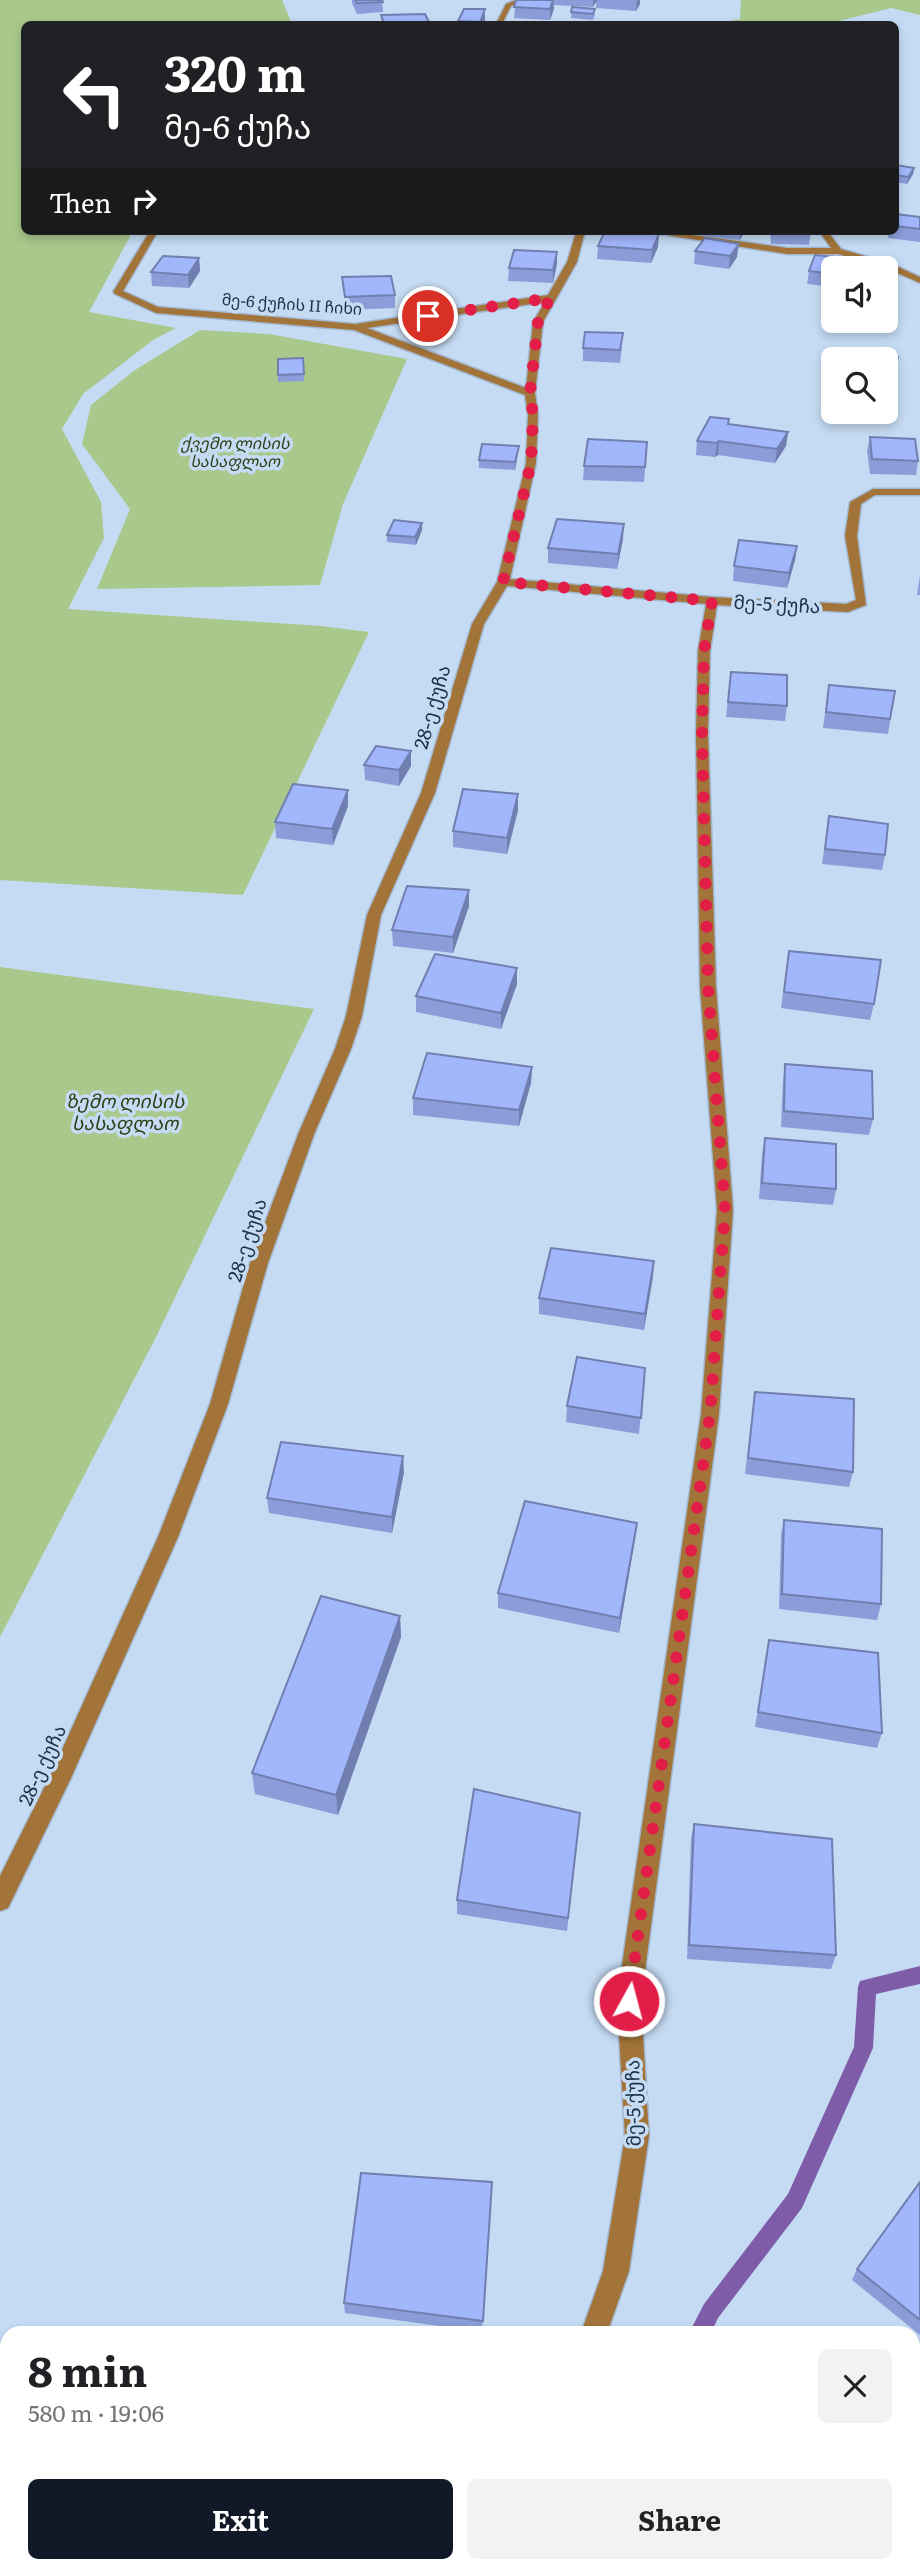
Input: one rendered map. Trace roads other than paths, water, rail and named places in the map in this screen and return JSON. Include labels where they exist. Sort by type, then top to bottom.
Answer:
[{"type":"street","points":[[500,21],[508,5],[523,0]]},
{"type":"street","name":"მე-6 ქუჩის II ჩიხი","points":[[151,235],[118,292],[156,310],[355,327],[550,298]]},
{"type":"street","name":"28-ე ქუჩა","points":[[0,1900],[61,1778],[162,1550],[219,1404],[259,1263],[307,1132],[343,1049],[354,1016],[374,915],[428,793],[478,624],[503,582],[531,463],[533,415],[530,393],[538,322],[572,262],[579,235]]},
{"type":"street","points":[[673,235],[787,251],[838,251],[889,266],[920,280]]},
{"type":"street","points":[[827,235],[838,251]]},
{"type":"street","points":[[355,327],[530,393]]},
{"type":"street","name":"მე-5 ქუჩა","points":[[596,2326],[616,2271],[637,2136],[629,2001],[710,1414],[724,1224],[708,987],[702,733],[704,651],[712,601],[848,608],[862,602],[851,536],[856,502],[873,492],[920,492]]},
{"type":"street","points":[[503,582],[712,601]]},
{"type":"waterway","points":[[703,2326],[711,2311],[795,2201],[863,2048],[867,1987],[920,1975]]},
{"type":"park label","name":"ქვემო ლისის სასაფლაო","points":[[235,452]]},
{"type":"park label","name":"ზემო ლისის სასაფლაო","points":[[125,1112]]}]
